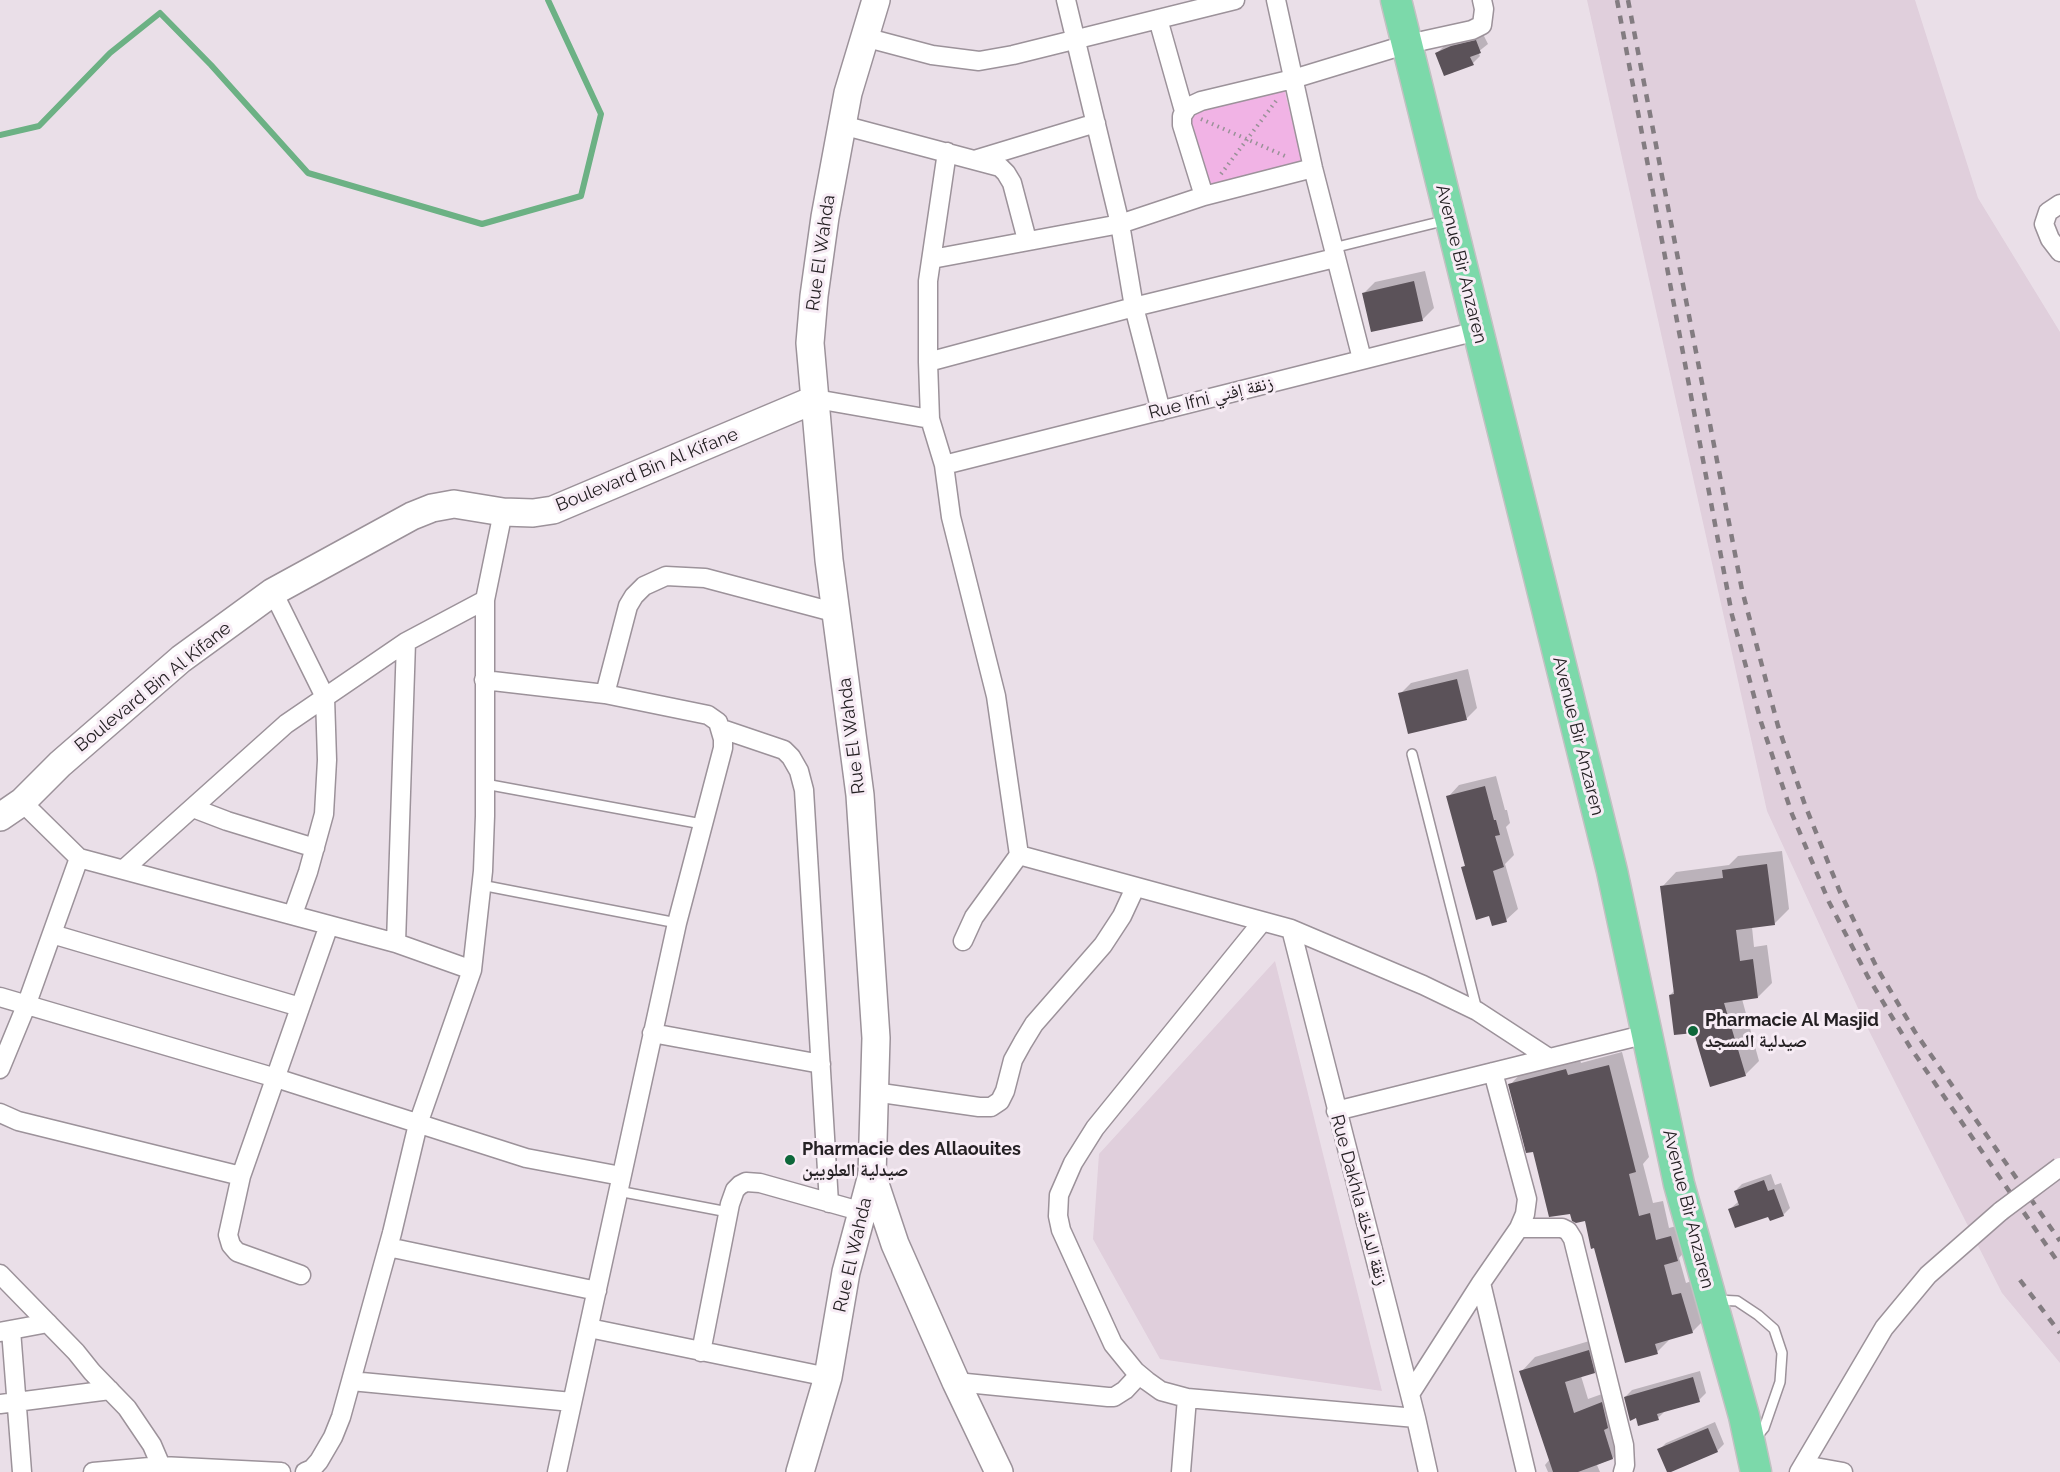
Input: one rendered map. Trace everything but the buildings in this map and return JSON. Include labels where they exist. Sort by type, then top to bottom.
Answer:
[{"type":"main road","name":"Avenue Bir Anzaren","points":[[1396,0],[1612,871],[1679,1184],[1712,1300],[1756,1472]]},
{"type":"street","name":"Rue El Wahda","points":[[800,1472],[828,1377],[846,1272],[872,1175],[876,1038],[860,795],[829,560],[810,343],[825,217],[848,93],[876,0]]},
{"type":"street","points":[[1066,0],[1120,224],[1134,307],[1161,411]]},
{"type":"street","points":[[1276,0],[1313,168],[1362,359]]},
{"type":"street","points":[[1184,111],[1201,102],[1293,79],[1408,45],[1472,30],[1482,25],[1484,9],[1482,0]]},
{"type":"street","points":[[864,37],[932,55],[979,61],[1013,55],[1228,1]]},
{"type":"street","points":[[1158,19],[1184,111],[1182,125],[1204,196]]},
{"type":"street","points":[[974,160],[1096,123]]},
{"type":"street","points":[[842,125],[1000,167],[1012,183],[1027,240]]},
{"type":"street","points":[[947,152],[928,281],[930,419],[944,465],[951,517],[996,696],[1018,855],[974,917],[963,941]]},
{"type":"street","points":[[932,260],[1120,224],[1204,196],[1313,168]]},
{"type":"street","points":[[2060,204],[2048,212],[2044,224],[2050,239],[2060,252]]},
{"type":"street","points":[[928,362],[1334,253]]},
{"type":"street","name":"Rue Ifni زنقة إفني","points":[[944,465],[1477,332]]},
{"type":"street","points":[[816,399],[930,419]]},
{"type":"street","name":"Boulevard Bin Al Kifane","points":[[11,809],[181,659],[273,592],[384,530],[432,508],[454,504],[502,512],[533,513],[553,510],[816,399]]},
{"type":"street","points":[[304,1472],[312,1469],[319,1461],[333,1437],[351,1382],[388,1247],[418,1124],[472,970],[481,885],[485,816],[485,600],[502,512]]},
{"type":"street","points":[[605,694],[628,606],[644,586],[666,576],[680,575],[726,583],[837,613]]},
{"type":"street","points":[[273,592],[325,697],[327,760],[324,814],[293,914]]},
{"type":"street","points":[[124,869],[286,724],[406,642],[485,600]]},
{"type":"street","points":[[396,943],[406,642]]},
{"type":"street","points":[[484,680],[605,694],[708,715],[718,722],[722,729],[723,748],[677,923],[557,1472]]},
{"type":"street","points":[[722,729],[784,750],[799,771],[804,790],[829,1203]]},
{"type":"street","points":[[193,808],[226,821],[315,848]]},
{"type":"street","points":[[11,809],[79,858],[396,943],[472,970]]},
{"type":"street","points":[[1018,855],[1291,929],[1423,985],[1477,1011],[1549,1058]]},
{"type":"street","points":[[0,1069],[26,1006],[79,858]]},
{"type":"street","points":[[874,1092],[979,1107],[991,1107],[1000,1101],[1005,1091],[1012,1060],[1034,1024],[1103,945],[1122,916],[1135,888]]},
{"type":"street","points":[[1262,922],[1095,1128],[1073,1163],[1059,1195],[1058,1216],[1061,1230],[1110,1337],[1139,1375],[1161,1391],[1187,1398],[1416,1418]]},
{"type":"street","points":[[301,1275],[237,1252],[231,1245],[228,1235],[241,1176],[329,925]]},
{"type":"street","name":"Rue Dakhla زنقة الداخلة","points":[[1291,929],[1428,1472]]},
{"type":"street","points":[[52,934],[300,1007]]},
{"type":"street","points":[[0,998],[276,1078],[526,1158],[620,1184]]},
{"type":"street","points":[[652,1033],[821,1064]]},
{"type":"street","points":[[1336,1111],[1647,1034]]},
{"type":"street","points":[[1410,1394],[1519,1228],[1525,1214],[1527,1199],[1493,1072]]},
{"type":"street","points":[[0,1113],[18,1121],[241,1176]]},
{"type":"street","points":[[1843,1472],[1802,1468],[1884,1328],[1928,1275],[2001,1211],[2060,1167]]},
{"type":"street","points":[[872,1175],[895,1244],[999,1472]]},
{"type":"street","points":[[701,1352],[728,1212],[735,1190],[740,1185],[746,1182],[760,1184],[863,1212]]},
{"type":"street","points":[[1519,1228],[1562,1228],[1568,1231],[1573,1239],[1623,1445],[1625,1465],[1623,1472]]},
{"type":"street","points":[[388,1247],[597,1291]]},
{"type":"street","points":[[0,1274],[127,1407],[152,1445],[161,1466]]},
{"type":"street","points":[[1481,1283],[1526,1472]]},
{"type":"street","points":[[22,1472],[8,1403],[6,1331],[48,1323]]},
{"type":"street","points":[[589,1328],[828,1377]]},
{"type":"street","points":[[956,1382],[1114,1397],[1125,1390],[1139,1375]]},
{"type":"street","points":[[351,1382],[572,1402]]},
{"type":"street","points":[[8,1403],[110,1390]]},
{"type":"street","points":[[1181,1472],[1187,1398]]},
{"type":"street","points":[[93,1472],[161,1466],[281,1472]]},
{"type":"lane","points":[[1334,253],[1450,219]]},
{"type":"lane","points":[[1412,754],[1477,1011]]},
{"type":"lane","points":[[485,784],[702,824]]},
{"type":"lane","points":[[481,885],[677,923]]},
{"type":"lane","points":[[620,1184],[728,1212]]},
{"type":"lane","points":[[1712,1300],[1737,1301],[1758,1315],[1774,1329],[1782,1353],[1780,1382],[1764,1428],[1759,1436],[1750,1443]]},
{"type":"path","points":[[1204,196],[1293,79]]},
{"type":"path","points":[[1184,111],[1313,168]]},
{"type":"shaded area","points":[[1587,0],[1915,0],[1978,198],[2060,332],[2060,1363],[2002,1293],[1863,1019],[1767,811]]},
{"type":"shaded area","points":[[1284,88],[1302,161],[1209,187],[1188,122],[1192,114],[1198,110]]},
{"type":"shaded area","points":[[1275,961],[1382,1391],[1160,1359],[1093,1239],[1099,1154]]},
{"type":"waterway","points":[[0,135],[39,126],[110,53],[160,13],[211,65],[308,173],[482,224],[581,196],[601,114],[548,0]]},
{"type":"railway","points":[[1617,0],[1732,615],[1761,722],[1792,814],[1829,902],[1868,977],[1910,1047],[2060,1265]]},
{"type":"railway","points":[[1628,0],[1742,590],[1778,726],[1805,805],[1840,892],[1877,968],[1915,1032],[2060,1241]]},
{"type":"railway","points":[[2020,1280],[2060,1333]]},
{"type":"place","name":"Pharmacie Al Masjid صيدلية المسجد","points":[[1693,1031]]},
{"type":"place","name":"Pharmacie des Allaouites صيدلية العلويين","points":[[790,1160]]}]
